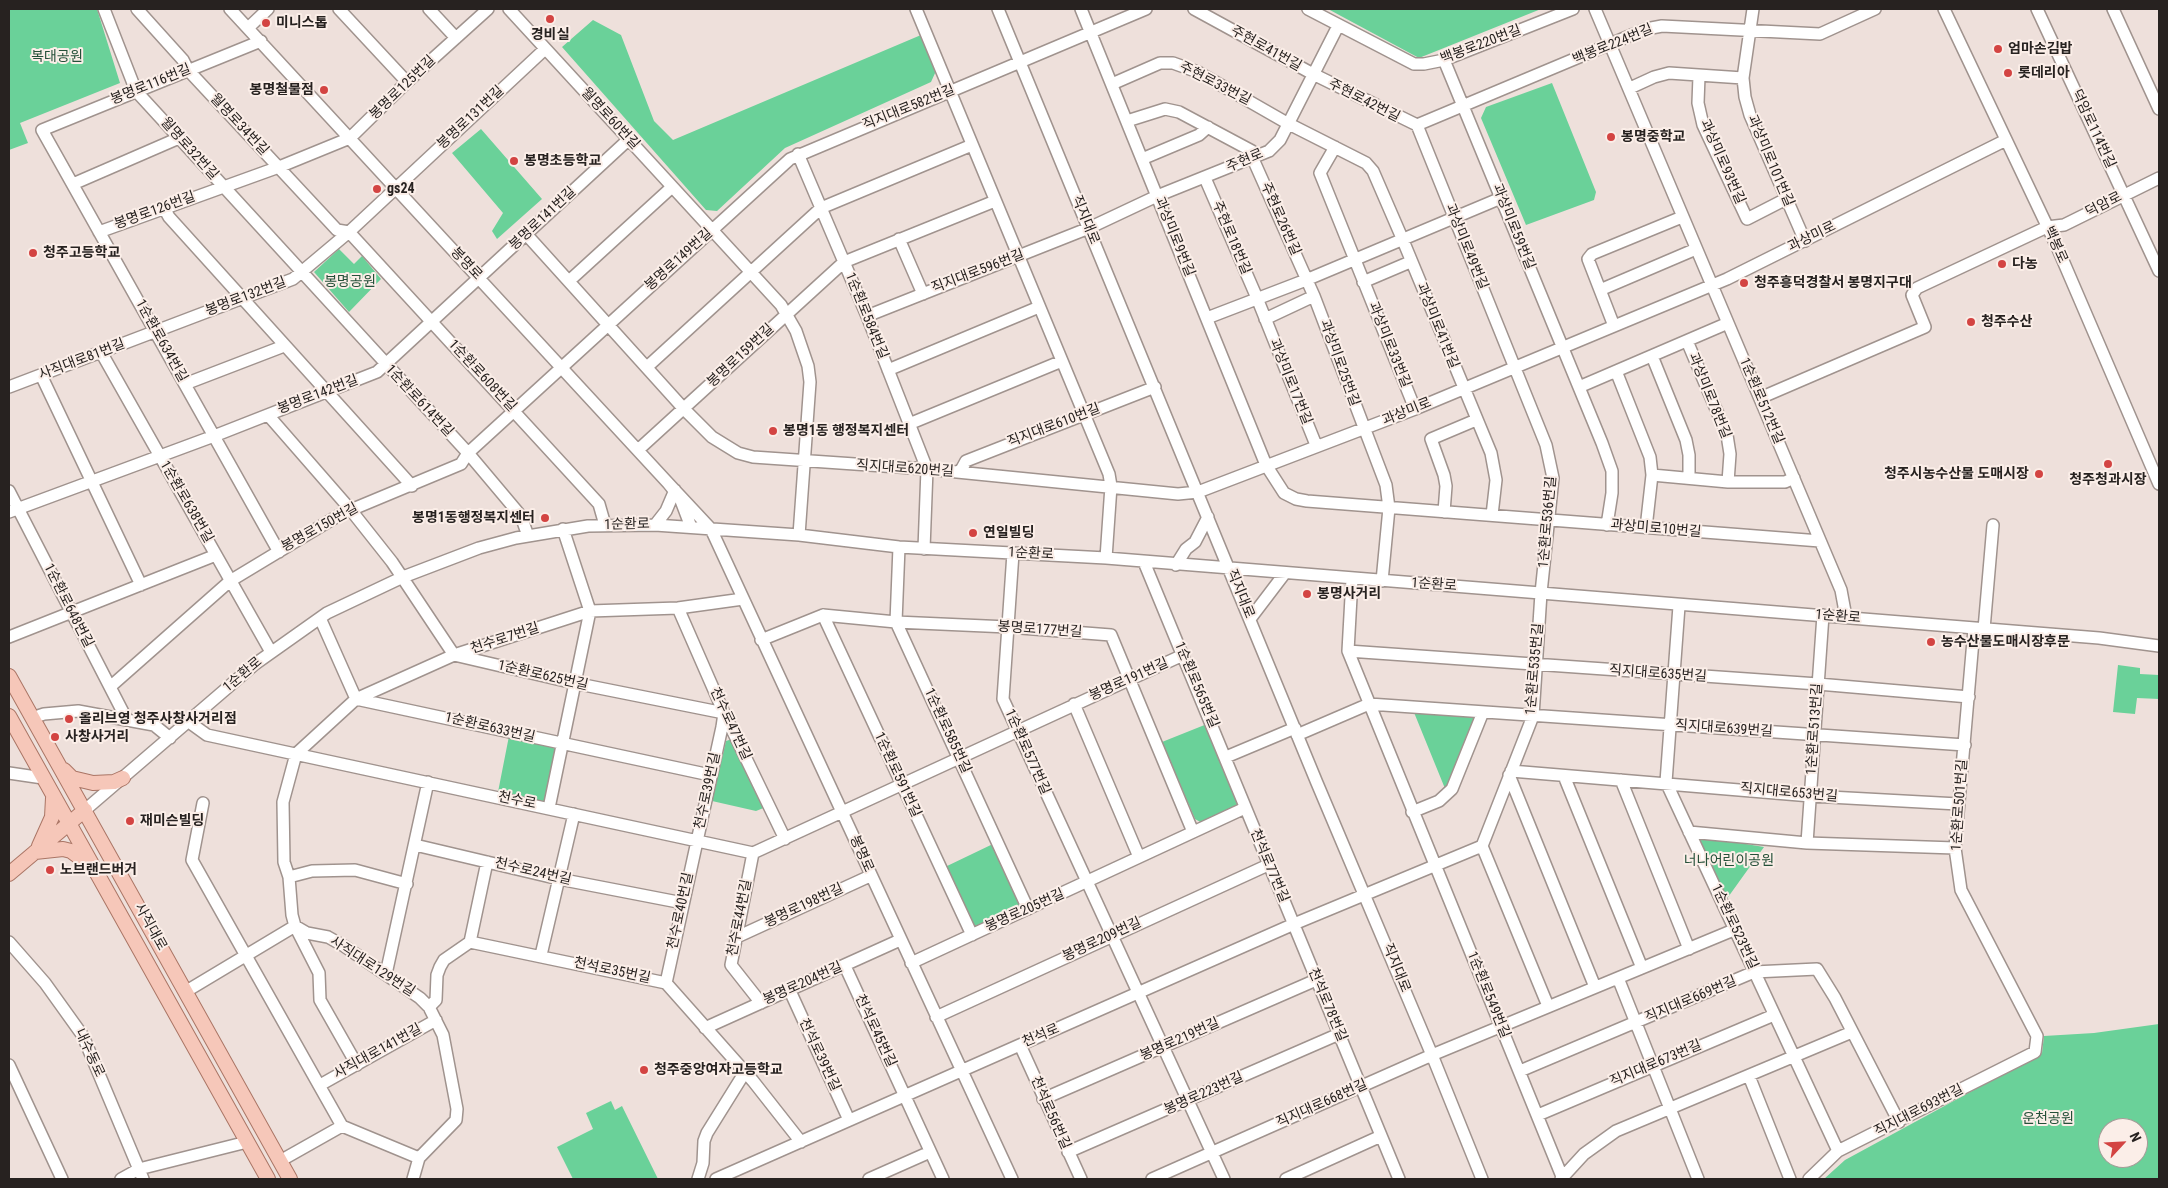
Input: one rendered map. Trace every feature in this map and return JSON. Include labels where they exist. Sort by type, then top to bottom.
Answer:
[{"type":"main road","name":"사직대로","points":[[9,676],[290,1179]]},
{"type":"main road","name":"사직대로","points":[[9,716],[268,1179]]},
{"type":"main road","points":[[56,761],[72,778],[83,781],[103,783],[123,778]]},
{"type":"main road","points":[[35,852],[50,826],[53,794]]},
{"type":"main road","name":"1순환로","points":[[9,874],[85,810]]},
{"type":"main road","points":[[35,852],[63,849],[71,851],[93,867]]},
{"type":"street","name":"월명로32번길","points":[[104,9],[136,91],[302,271]]},
{"type":"street","name":"월명로34번길","points":[[137,9],[183,60],[188,70],[338,230],[349,232]]},
{"type":"street","name":"봉명로","points":[[230,9],[711,529],[842,811],[870,876],[1012,1179]]},
{"type":"street","points":[[248,28],[268,9]]},
{"type":"street","points":[[339,9],[406,82]]},
{"type":"street","points":[[429,9],[456,38]]},
{"type":"street","name":"봉명로125번길","points":[[350,138],[406,82],[488,9]]},
{"type":"street","name":"월명로60번길","points":[[509,9],[781,304],[796,331],[808,366],[810,382],[800,535]]},
{"type":"street","points":[[916,9],[1109,474],[1111,486],[1106,558]]},
{"type":"street","name":"직지대로","points":[[998,9],[1296,732],[1366,894],[1482,1179]]},
{"type":"street","name":"과상미로9번길","points":[[1081,9],[1266,465]]},
{"type":"street","name":"직지대로582번길","points":[[798,154],[1146,9]]},
{"type":"street","name":"주현로41번길","points":[[1194,9],[1313,74]]},
{"type":"street","name":"백봉로220번길","points":[[1308,9],[1414,64],[1444,60],[1574,9]]},
{"type":"street","name":"1순환로512번길","points":[[1595,9],[1612,45],[1682,217],[1841,590],[1846,617]]},
{"type":"street","name":"과상미로101번길","points":[[1753,9],[1743,78],[1750,115],[1805,241]]},
{"type":"street","name":"백봉로224번길","points":[[1417,125],[1612,45],[1646,29],[1662,26],[1820,34],[1875,9]]},
{"type":"street","name":"백봉로","points":[[1944,9],[2047,227],[2159,484]]},
{"type":"street","name":"덕암로114번길","points":[[2036,9],[2159,271]]},
{"type":"street","points":[[2116,10],[2159,108]]},
{"type":"street","name":"주현로","points":[[1089,228],[1157,196],[1269,151],[1280,140],[1338,26]]},
{"type":"street","name":"봉명로116번길","points":[[42,130],[261,41]]},
{"type":"street","name":"봉명로131번길","points":[[396,188],[545,49]]},
{"type":"street","name":"과상미로59번길","points":[[1444,60],[1612,471],[1612,493],[1607,525]]},
{"type":"street","name":"주현로33번길","points":[[1112,84],[1160,63],[1173,63],[1198,72],[1287,123],[1335,147]]},
{"type":"street","points":[[1630,88],[1654,77],[1669,73],[1743,78]]},
{"type":"street","name":"주현로42번길","points":[[1313,74],[1417,125]]},
{"type":"street","name":"과상미로93번길","points":[[1699,76],[1698,103],[1703,125],[1746,219],[1786,199]]},
{"type":"street","points":[[1127,121],[1166,109],[1180,112],[1252,151],[1253,159]]},
{"type":"street","name":"과상미로49번길","points":[[1417,125],[1515,369]]},
{"type":"street","points":[[1142,159],[1199,135],[1208,127]]},
{"type":"street","name":"1순환로634번길","points":[[42,130],[279,552]]},
{"type":"street","points":[[73,184],[179,138]]},
{"type":"street","name":"봉명로126번길","points":[[99,232],[279,167],[350,138]]},
{"type":"street","name":"봉명로141번길","points":[[479,278],[629,139]]},
{"type":"street","name":"과상미로","points":[[1198,492],[1515,369],[1712,285],[1805,241],[2006,140]]},
{"type":"street","points":[[647,367],[821,208],[972,145]]},
{"type":"street","name":"과상미로33번길","points":[[1335,147],[1320,174],[1415,409]]},
{"type":"street","name":"과상미로41번길","points":[[1335,147],[1366,164],[1373,171],[1476,420]]},
{"type":"street","name":"1순환로584번길","points":[[798,154],[867,316],[927,470],[924,549]]},
{"type":"street","name":"봉명로149번길","points":[[562,368],[790,158],[798,154]]},
{"type":"street","name":"주현로26번길","points":[[1253,159],[1314,296]]},
{"type":"street","name":"주현로18번길","points":[[1205,178],[1265,319]]},
{"type":"street","name":"덕암로","points":[[1760,398],[1925,327],[1912,296],[1917,288],[2047,227],[2064,225],[2159,178]]},
{"type":"street","points":[[569,282],[672,187]]},
{"type":"street","name":"봉명로132번길","points":[[156,332],[293,279],[349,232],[396,188]]},
{"type":"street","points":[[1207,318],[1306,280],[1402,238],[1501,198]]},
{"type":"street","name":"1순환로584번길","points":[[844,262],[995,201]]},
{"type":"street","points":[[164,208],[169,217],[242,299],[412,486]]},
{"type":"street","points":[[1614,326],[1588,259],[1592,254],[1682,217]]},
{"type":"street","name":"직지대로596번길","points":[[867,316],[1089,228]]},
{"type":"street","name":"1순환로608번길","points":[[349,232],[598,504],[606,525]]},
{"type":"street","name":"직지대로620번길","points":[[526,234],[684,409],[712,437],[738,453],[753,457],[806,462],[960,472],[1178,494],[1198,492]]},
{"type":"street","points":[[900,239],[924,294]]},
{"type":"street","points":[[1600,290],[1696,249]]},
{"type":"street","name":"봉명로159번길","points":[[638,450],[844,262]]},
{"type":"street","points":[[1363,282],[1410,262]]},
{"type":"street","name":"1순환로614번길","points":[[302,271],[384,364],[468,453],[521,516],[528,536]]},
{"type":"street","name":"봉명로142번길","points":[[13,510],[214,436],[377,372],[479,278]]},
{"type":"street","points":[[1265,319],[1314,296]]},
{"type":"street","name":"과상미로25번길","points":[[1314,296],[1363,429],[1386,485],[1388,508],[1382,581]]},
{"type":"street","name":"1순환로584번길","points":[[888,370],[1039,307]]},
{"type":"street","name":"과상미로17번길","points":[[1265,319],[1316,445]]},
{"type":"street","points":[[1579,387],[1728,323]]},
{"type":"street","name":"사직대로81번길","points":[[9,387],[156,332]]},
{"type":"street","name":"과상미로78번길","points":[[1687,341],[1727,435],[1730,454],[1728,482]]},
{"type":"street","points":[[185,384],[284,346]]},
{"type":"street","name":"1순환로638번길","points":[[101,352],[271,652]]},
{"type":"street","points":[[1652,356],[1686,440],[1689,455],[1689,478]]},
{"type":"street","points":[[910,424],[1062,361]]},
{"type":"street","name":"봉명로150번길","points":[[110,687],[230,581],[350,509],[412,486],[461,464],[468,453],[562,368]]},
{"type":"street","name":"1순환로536번길","points":[[1515,369],[1551,461],[1553,478],[1541,593]]},
{"type":"street","points":[[1616,371],[1647,444],[1652,475],[1646,528]]},
{"type":"street","points":[[41,375],[141,585]]},
{"type":"street","name":"직지대로610번길","points":[[960,472],[966,461],[1155,388]]},
{"type":"street","points":[[268,415],[350,509],[403,577],[454,655]]},
{"type":"street","points":[[1444,512],[1446,486],[1444,475],[1431,440],[1476,420],[1494,466],[1496,480],[1492,516]]},
{"type":"street","name":"과상미로10번길","points":[[1266,465],[1284,494],[1296,500],[1820,542]]},
{"type":"street","points":[[1652,475],[1728,482],[1784,482],[1794,478]]},
{"type":"street","name":"봉명로","points":[[672,486],[680,498],[690,527]]},
{"type":"street","points":[[655,525],[664,514],[672,486]]},
{"type":"street","name":"1순환로648번길","points":[[9,491],[13,510],[71,612],[127,720]]},
{"type":"street","points":[[1176,565],[1186,549],[1195,542],[1208,517]]},
{"type":"street","name":"1순환로","points":[[85,810],[271,652],[320,618],[403,577],[479,548],[564,529],[606,525],[690,527],[800,535],[924,549],[1106,558],[1679,606],[1846,617],[2099,638],[2159,646]]},
{"type":"street","name":"1순환로501번길","points":[[1993,525],[1969,697],[1955,848],[1961,890],[2037,1036],[2035,1052]]},
{"type":"street","points":[[549,808],[590,610],[564,529]]},
{"type":"street","name":"1순환로585번길","points":[[899,547],[896,622],[1028,909]]},
{"type":"street","name":"1순환로577번길","points":[[1013,553],[1004,699],[1224,1179]]},
{"type":"street","points":[[9,637],[216,555]]},
{"type":"street","name":"1순환로565번길","points":[[1144,562],[1226,757],[1244,808]]},
{"type":"street","points":[[1250,619],[1285,573]]},
{"type":"street","name":"1순환로549번길","points":[[1352,578],[1348,650],[1412,812],[1538,1115],[1562,1179]]},
{"type":"street","name":"1순환로535번길","points":[[1510,773],[1533,716],[1541,593]]},
{"type":"street","name":"천수로7번길","points":[[296,754],[356,699],[454,655],[590,610],[678,608],[743,599]]},
{"type":"street","name":"1순환로523번길","points":[[1679,606],[1666,782],[1838,1151]]},
{"type":"street","name":"천수로47번길","points":[[678,608],[724,712],[785,839]]},
{"type":"street","name":"봉명로177번길","points":[[761,640],[823,615],[896,622],[1008,627],[1111,635],[1193,832]]},
{"type":"street","name":"1순환로591번길","points":[[823,615],[972,934]]},
{"type":"street","name":"1순환로513번길","points":[[1808,843],[1823,616]]},
{"type":"street","points":[[320,618],[356,699]]},
{"type":"street","name":"직지대로635번길","points":[[1348,650],[1818,684],[1969,697]]},
{"type":"street","name":"1순환로625번길","points":[[454,655],[574,683],[724,712]]},
{"type":"street","name":"봉명로191번길","points":[[842,811],[1183,655]]},
{"type":"street","name":"1순환로633번길","points":[[356,699],[710,775]]},
{"type":"street","name":"봉명로191번길","points":[[1074,704],[1139,857]]},
{"type":"street","name":"직지대로639번길","points":[[1226,757],[1368,704],[1965,745]]},
{"type":"street","points":[[32,718],[44,714],[78,711],[154,725],[170,738]]},
{"type":"street","name":"천수로39번길","points":[[697,839],[724,712]]},
{"type":"street","points":[[1412,812],[1446,796],[1457,776],[1483,712]]},
{"type":"street","name":"천수로","points":[[189,722],[206,735],[697,839],[753,853]]},
{"type":"street","points":[[296,754],[283,802],[284,862],[289,877],[292,914],[319,973],[320,1000],[357,1065]]},
{"type":"street","points":[[9,773],[44,778]]},
{"type":"street","points":[[1510,773],[1482,846],[1548,1006]]},
{"type":"street","points":[[1510,773],[1595,987]]},
{"type":"street","name":"직지대로653번길","points":[[1510,773],[1666,782],[1811,796],[1958,804]]},
{"type":"street","points":[[1564,776],[1642,968]]},
{"type":"street","points":[[1621,780],[1689,949]]},
{"type":"street","points":[[386,974],[428,782]]},
{"type":"street","points":[[203,803],[192,860],[245,955],[342,1126],[419,1158],[413,1179]]},
{"type":"street","name":"봉명로205번길","points":[[911,963],[1087,883],[1244,808]]},
{"type":"street","name":"천석로77번길","points":[[1244,808],[1294,924]]},
{"type":"street","points":[[753,853],[842,811]]},
{"type":"street","points":[[541,956],[574,814]]},
{"type":"street","points":[[1689,832],[1808,843],[1955,848]]},
{"type":"street","name":"천수로40번길","points":[[666,983],[697,839]]},
{"type":"street","points":[[415,846],[487,862]]},
{"type":"street","points":[[1366,894],[1482,846]]},
{"type":"street","name":"천수로44번길","points":[[753,853],[731,965],[761,1003]]},
{"type":"street","name":"천수로24번길","points":[[470,942],[487,862],[559,879],[683,903]]},
{"type":"street","name":"봉명로209번길","points":[[936,1017],[1111,935],[1268,865]]},
{"type":"street","points":[[289,877],[312,871],[355,870],[407,884]]},
{"type":"street","name":"봉명로198번길","points":[[737,937],[870,876]]},
{"type":"street","name":"천석로","points":[[716,1179],[1366,894]]},
{"type":"street","name":"천석로78번길","points":[[1294,924],[1399,1179]]},
{"type":"street","points":[[186,992],[296,926]]},
{"type":"street","name":"사직대로129번길","points":[[296,926],[307,933],[328,937],[386,974],[430,1008],[443,1034],[457,1109],[456,1120],[419,1158]]},
{"type":"street","name":"직지대로668번길","points":[[1152,1179],[1432,1055],[1736,929]]},
{"type":"street","name":"봉명로204번길","points":[[705,1028],[900,940]]},
{"type":"street","name":"내수동로","points":[[9,942],[46,983],[82,1036],[141,1174]]},
{"type":"street","points":[[430,1008],[436,1000],[437,975],[444,960],[470,942]]},
{"type":"street","name":"천석로35번길","points":[[470,942],[666,983],[745,1072],[801,1142]]},
{"type":"street","name":"천석로45번길","points":[[845,966],[943,1179]]},
{"type":"street","name":"직지대로669번길","points":[[1520,1071],[1754,972],[1817,969],[1823,976],[1898,1122]]},
{"type":"street","points":[[1618,978],[1654,1064],[1698,1179]]},
{"type":"street","name":"봉명로219번길","points":[[1044,1100],[1316,980]]},
{"type":"street","name":"천석로39번길","points":[[790,991],[849,1120]]},
{"type":"street","name":"직지대로673번길","points":[[1538,1115],[1654,1064],[1774,1016]]},
{"type":"street","name":"사직대로141번길","points":[[320,1085],[436,1020]]},
{"type":"street","points":[[1562,1179],[1584,1154],[1616,1131],[1794,1058],[1852,1032]]},
{"type":"street","name":"봉명로223번길","points":[[1068,1152],[1339,1034]]},
{"type":"street","name":"천석로56번길","points":[[1020,1045],[1080,1179]]},
{"type":"street","name":"직지대로693번길","points":[[1809,1179],[1838,1151],[2035,1052]]},
{"type":"street","points":[[9,1065],[62,1179]]},
{"type":"street","points":[[698,1179],[707,1133],[745,1072]]},
{"type":"street","points":[[1749,1076],[1790,1179]]},
{"type":"street","points":[[280,1162],[342,1126]]},
{"type":"street","points":[[1286,1179],[1381,1136]]},
{"type":"street","points":[[120,1179],[247,1142]]},
{"type":"street","points":[[871,1178],[930,1152]]},
{"type":"green space","name":"복대공원","points":[[9,9],[97,9],[120,83],[20,123],[28,143],[9,150]]},
{"type":"green space","points":[[1328,9],[1541,9],[1419,58]]},
{"type":"green space","points":[[593,20],[621,35],[654,121],[673,140],[921,35],[936,71],[931,82],[785,148],[717,211],[706,210],[562,47]]},
{"type":"green space","points":[[1552,83],[1596,192],[1594,200],[1526,225],[1481,118],[1486,107]]},
{"type":"green space","points":[[481,129],[542,199],[497,239],[492,231],[503,213],[452,153]]},
{"type":"green space","name":"봉명공원","points":[[339,249],[354,264],[362,256],[381,279],[349,312],[314,272]]},
{"type":"green space","points":[[2118,665],[2140,668],[2140,674],[2159,675],[2159,699],[2137,698],[2135,714],[2113,712]]},
{"type":"green space","points":[[1413,710],[1477,714],[1446,791]]},
{"type":"green space","points":[[1207,724],[1238,799],[1236,809],[1202,823],[1195,819],[1162,742]]},
{"type":"green space","points":[[509,736],[552,746],[556,751],[547,800],[544,802],[498,792]]},
{"type":"green space","points":[[732,739],[766,807],[756,811],[712,801],[726,741]]},
{"type":"green space","name":"너나어린이공원","points":[[1704,837],[1764,847],[1726,900],[1698,842]]},
{"type":"green space","points":[[995,843],[1021,901],[1020,909],[980,928],[971,924],[945,867]]},
{"type":"green space","name":"운천공원","points":[[2159,1024],[2159,1179],[1824,1179],[1845,1160],[2042,1053],[2044,1036],[2094,1033]]},
{"type":"green space","points":[[611,1101],[615,1110],[622,1106],[658,1179],[573,1179],[557,1147],[593,1129],[586,1113]]},
{"type":"place","name":"경비실","points":[[550,19]]},
{"type":"place","name":"미니스톱","points":[[266,23]]},
{"type":"place","name":"엄마손김밥","points":[[1998,49]]},
{"type":"place","name":"롯데리아","points":[[2008,73]]},
{"type":"place","name":"봉명철물점","points":[[324,90]]},
{"type":"place","name":"봉명중학교","points":[[1611,137]]},
{"type":"place","name":"봉명초등학교","points":[[514,161]]},
{"type":"place","name":"gs24","points":[[377,189]]},
{"type":"place","name":"청주고등학교","points":[[33,253]]},
{"type":"place","name":"다농","points":[[2002,264]]},
{"type":"place","name":"청주흥덕경찰서 봉명지구대","points":[[1744,283]]},
{"type":"place","name":"청주수산","points":[[1971,322]]},
{"type":"place","name":"봉명1동 행정복지센터","points":[[773,431]]},
{"type":"place","name":"청주청과시장","points":[[2108,464]]},
{"type":"place","name":"청주시농수산물 도매시장","points":[[2039,474]]},
{"type":"place","name":"봉명1동행정복지센터","points":[[545,518]]},
{"type":"place","name":"연일빌딩","points":[[973,533]]},
{"type":"place","name":"봉명사거리","points":[[1307,594]]},
{"type":"place","name":"농수산물도매시장후문","points":[[1931,642]]},
{"type":"place","name":"올리브영 청주사창사거리점","points":[[69,719]]},
{"type":"place","name":"사창사거리","points":[[55,737]]},
{"type":"place","name":"재미슨빌딩","points":[[130,821]]},
{"type":"place","name":"노브랜드버거","points":[[50,870]]},
{"type":"place","name":"청주중앙여자고등학교","points":[[644,1070]]}]
